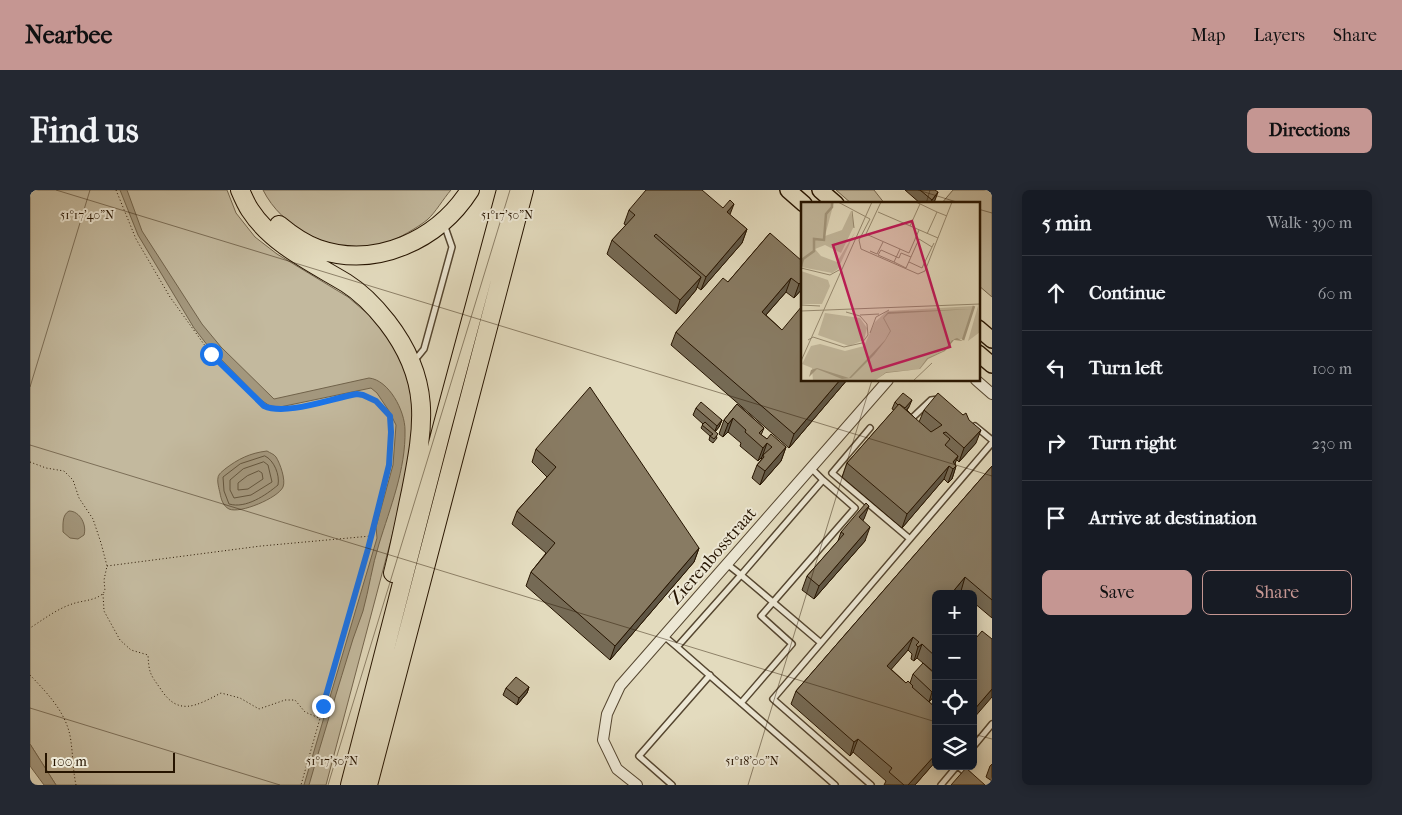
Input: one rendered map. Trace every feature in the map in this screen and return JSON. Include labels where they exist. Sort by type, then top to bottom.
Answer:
[{"type":"highway","points":[[240,190],[250,211],[267,231],[284,245],[349,285],[376,308],[397,336],[412,363],[420,394],[422,423],[420,446],[389,591],[396,612]]},
{"type":"highway","points":[[253,190],[258,202],[274,221],[293,237],[318,249],[344,255],[370,256],[398,249],[426,235],[443,222],[461,204],[470,190]]},
{"type":"highway","points":[[350,785],[443,424],[506,190]]},
{"type":"highway","points":[[368,785],[524,190]]},
{"type":"main road","points":[[788,190],[802,202]]},
{"type":"main road","points":[[820,190],[834,202]]},
{"type":"main road","points":[[979,329],[992,340]]},
{"type":"main road","points":[[979,354],[992,365]]},
{"type":"street","name":"Zierenbosstraat","points":[[637,785],[617,768],[603,740],[607,714],[620,686],[887,381]]},
{"type":"street","points":[[977,381],[992,394]]},
{"type":"lane","points":[[412,363],[424,349],[452,247],[443,222]]},
{"type":"lane","points":[[910,420],[930,400],[944,400]]},
{"type":"lane","points":[[871,785],[773,699],[992,442],[971,423]]},
{"type":"lane","points":[[870,428],[832,473],[910,539]]},
{"type":"lane","points":[[741,703],[792,644],[761,616],[855,508],[811,468]]},
{"type":"lane","points":[[677,647],[824,480]]},
{"type":"lane","points":[[727,564],[821,643]]},
{"type":"lane","points":[[664,636],[835,785]]},
{"type":"lane","points":[[672,785],[639,756],[710,676]]},
{"type":"lane","points":[[977,742],[992,724]]},
{"type":"lane","points":[[941,785],[954,770]]},
{"type":"lane","points":[[963,770],[973,779]]},
{"type":"path","points":[[116,190],[136,239],[170,297],[211,354],[264,406],[272,410],[286,410],[357,394],[370,397],[386,410],[390,416],[389,465],[372,536],[301,785]]},
{"type":"path","points":[[30,462],[46,468],[64,471],[73,480],[79,498],[93,519],[107,566],[104,575],[104,611],[120,640],[131,650],[148,655],[149,671],[166,698],[177,706],[198,705],[221,693],[240,698],[259,709],[285,700],[295,700],[305,712],[319,718]]},
{"type":"path","points":[[107,566],[261,546],[372,536]]},
{"type":"path","points":[[30,628],[60,609],[85,600],[99,598],[103,594]]},
{"type":"path","points":[[30,675],[60,710],[71,739],[76,785]]},
{"type":"shaded area","points":[[30,190],[227,190],[236,213],[255,237],[277,254],[348,297],[369,315],[385,333],[401,357],[408,377],[415,423],[405,487],[326,785],[56,785],[30,744]]},
{"type":"shaded area","points":[[263,190],[451,190],[430,217],[413,229],[384,244],[356,247],[340,246],[309,235],[282,216],[271,204]]},
{"type":"shaded area","points":[[836,190],[874,190],[883,202],[850,202]]},
{"type":"shaded area","points":[[953,190],[992,190],[992,297],[979,286],[979,202],[943,202]]},
{"type":"water","points":[[120,190],[127,190],[142,231],[202,324],[221,347],[274,399],[369,378],[383,384],[389,390],[402,414],[405,445],[400,474],[377,552],[363,611],[309,785],[304,785],[377,538],[376,527],[393,465],[396,425],[377,393],[371,388],[280,407],[270,406],[261,400],[208,346],[194,328],[138,235]]},
{"type":"water","points":[[267,451],[275,456],[279,463],[283,476],[283,487],[274,496],[250,507],[234,510],[227,508],[222,500],[219,487],[218,477],[220,474],[230,465],[244,457]]},
{"type":"water","points":[[69,511],[76,513],[82,519],[85,531],[84,535],[78,539],[70,538],[63,532],[64,517]]},
{"type":"water","points":[[30,744],[56,785],[44,785],[30,766]]},
{"type":"building","points":[[646,190],[702,190],[723,208],[730,200],[734,204],[727,212],[747,229],[706,277],[656,234],[654,236],[701,277],[680,300],[612,240],[635,215],[629,210]]},
{"type":"building","points":[[920,190],[935,190],[938,192],[932,200]]},
{"type":"building","points":[[770,233],[801,260],[801,282],[799,284],[791,278],[762,312],[782,330],[801,307],[801,381],[839,381],[794,434],[676,332],[723,278],[728,282]]},
{"type":"building","points":[[590,387],[699,548],[615,646],[531,572],[555,543],[517,511],[556,467],[536,449]]},
{"type":"building","points":[[903,393],[912,400],[905,408],[895,402]]},
{"type":"building","points":[[938,393],[963,415],[966,413],[969,420],[981,430],[964,448],[946,432],[943,433],[950,439],[945,445],[958,456],[953,462],[956,466],[953,469],[949,466],[907,514],[847,463],[899,404],[931,432],[942,425],[924,410]]},
{"type":"building","points":[[701,402],[722,420],[717,426],[696,408]]},
{"type":"building","points":[[737,404],[764,428],[759,433],[767,439],[771,434],[786,447],[765,471],[757,465],[764,457],[763,455],[772,447],[767,443],[763,448],[733,418],[728,424],[724,420]]},
{"type":"building","points":[[705,422],[718,434],[714,439],[710,436],[713,434],[702,425]]},
{"type":"building","points":[[992,466],[992,600],[965,577],[954,590],[932,590],[932,653],[922,644],[918,647],[916,645],[919,642],[913,637],[887,666],[906,683],[908,681],[932,704],[932,758],[908,785],[904,785],[889,772],[892,768],[858,739],[854,742],[796,691]]},
{"type":"building","points":[[866,503],[869,506],[859,517],[870,527],[819,586],[807,576],[844,534],[841,532]]},
{"type":"building","points":[[982,631],[992,639],[992,689],[977,706],[977,680],[977,637]]},
{"type":"building","points":[[923,663],[932,671],[932,692],[913,674]]},
{"type":"building","points":[[516,677],[529,687],[519,698],[506,688]]},
{"type":"building","points":[[964,770],[968,770],[985,785],[951,785]]},
{"type":"route","points":[[211,354],[264,406],[272,410],[286,410],[357,394],[370,397],[386,410],[390,416],[389,465],[368,549],[323,706]]}]
